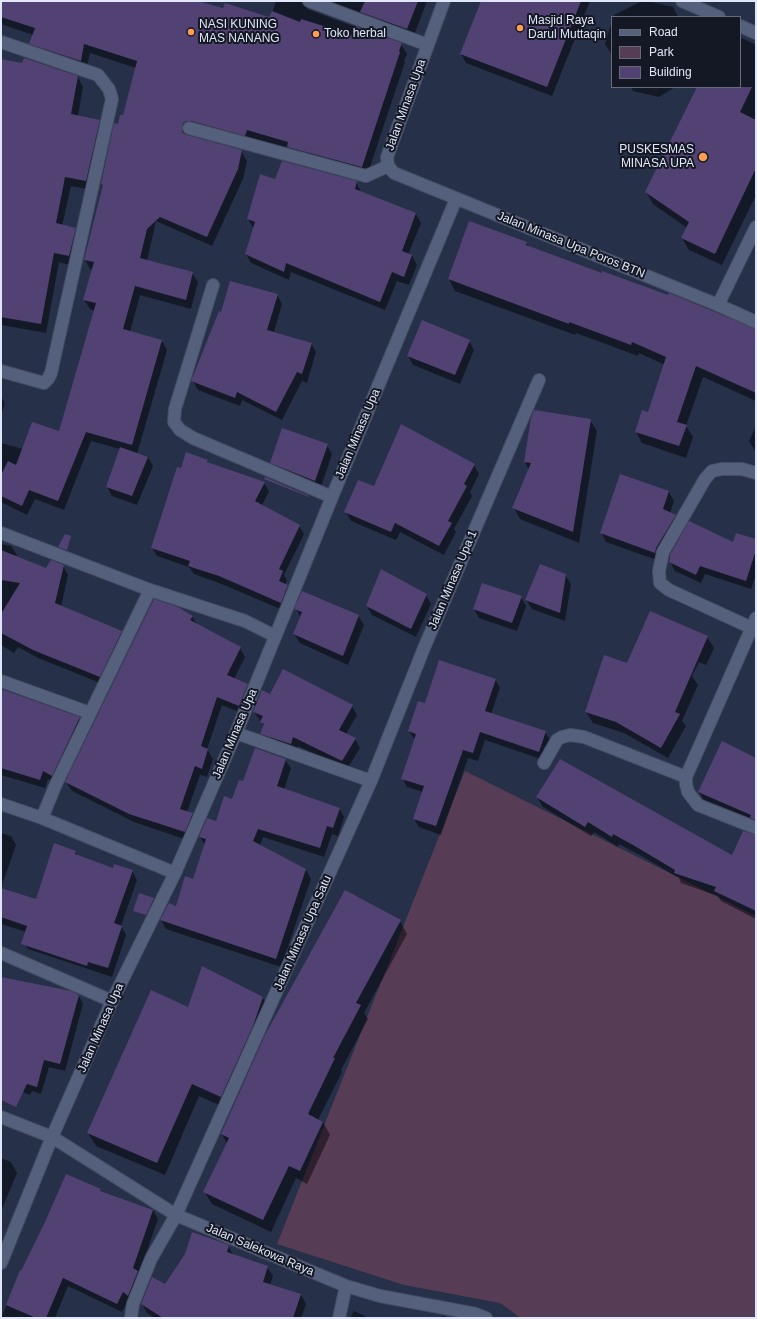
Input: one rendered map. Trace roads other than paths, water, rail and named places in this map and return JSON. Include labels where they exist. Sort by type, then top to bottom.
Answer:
[{"type":"street","points":[[309,1],[428,45]]},
{"type":"street","name":"Jalan Minasa Upa","points":[[388,166],[386,157],[444,1]]},
{"type":"street","points":[[682,1],[718,16]]},
{"type":"street","points":[[741,26],[756,33]]},
{"type":"street","points":[[1,42],[98,75],[109,89],[112,99],[51,372],[48,379],[44,383],[1,371]]},
{"type":"street","points":[[189,128],[366,176],[388,166]]},
{"type":"street","name":"Jalan Minasa Upa Poros BTN","points":[[388,166],[394,173],[718,305],[756,322]]},
{"type":"street","name":"Jalan Minasa Upa","points":[[1,1263],[52,1137],[112,1002],[175,873],[236,733],[456,199]]},
{"type":"street","points":[[718,305],[756,227]]},
{"type":"street","points":[[213,285],[175,409],[174,422],[180,430],[193,438],[332,497]]},
{"type":"street","name":"Jalan Minasa Upa 1","points":[[371,781],[424,648],[539,380]]},
{"type":"street","points":[[756,473],[742,468],[712,471],[705,479],[663,552],[659,571],[660,583],[668,590],[754,623],[686,777],[688,792],[698,805],[756,828]]},
{"type":"street","points":[[1,533],[150,590],[245,621],[275,636]]},
{"type":"street","points":[[42,818],[90,713],[150,590]]},
{"type":"street","points":[[1,681],[90,713]]},
{"type":"street","points":[[236,733],[371,781]]},
{"type":"street","points":[[544,763],[557,740],[562,736],[570,735],[584,737],[686,777]]},
{"type":"street","name":"Jalan Minasa Upa Satu","points":[[131,1318],[133,1304],[151,1259],[176,1215],[371,781]]},
{"type":"street","points":[[1,804],[42,818],[175,873]]},
{"type":"street","points":[[1,953],[112,1002]]},
{"type":"street","name":"Jalan Salekowa Raya","points":[[1,1117],[52,1137],[176,1215],[346,1286],[380,1296],[476,1314],[486,1318]]},
{"type":"street","points":[[339,1318],[346,1286]]},
{"type":"place","name":"Masjid Raya Darul Muttaqin","points":[[520,28]]},
{"type":"place","name":"NASI KUNING MAS NANANG","points":[[191,32]]},
{"type":"place","name":"Toko herbal","points":[[316,34]]},
{"type":"place","name":"PUSKESMAS MINASA UPA","points":[[703,157]]}]
